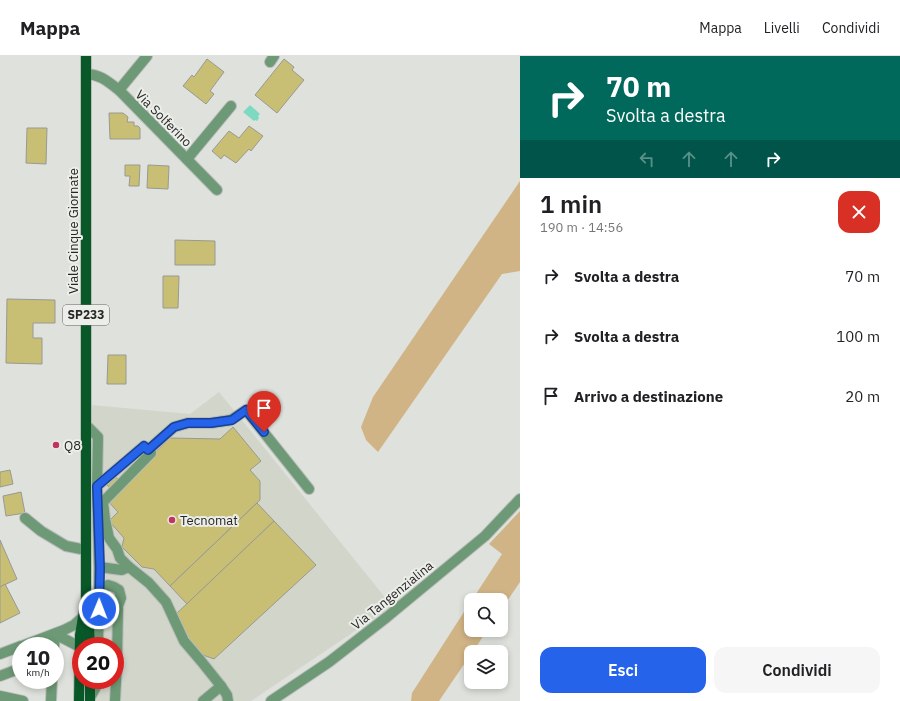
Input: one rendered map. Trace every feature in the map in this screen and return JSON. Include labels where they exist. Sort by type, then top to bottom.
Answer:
[{"type":"main road","name":"Viale Cinque Giornate","points":[[86,56],[86,606]]},
{"type":"main road","points":[[81,637],[80,635],[86,606]]},
{"type":"main road","points":[[86,606],[89,627],[87,637]]},
{"type":"main road","points":[[79,701],[80,689]]},
{"type":"street","points":[[119,90],[147,56]]},
{"type":"street","name":"Via Solferino","points":[[87,74],[96,75],[105,79],[119,90],[217,190]]},
{"type":"street","points":[[187,159],[231,106]]},
{"type":"street","points":[[148,450],[174,427],[188,423],[211,423],[232,420],[246,410],[309,490]]},
{"type":"street","points":[[86,426],[98,438],[97,486],[100,568],[98,637]]},
{"type":"street","points":[[97,486],[144,446],[151,453],[103,502],[109,538],[117,549],[126,568],[149,583],[166,602],[184,641],[221,686],[227,696],[228,701]]},
{"type":"street","name":"Via Tangenzialina","points":[[271,701],[329,662],[387,617],[484,536],[520,499]]},
{"type":"street","points":[[25,518],[41,531],[66,546],[86,550]]},
{"type":"street","points":[[100,568],[126,568]]},
{"type":"street","points":[[114,587],[116,578],[126,568]]},
{"type":"street","points":[[99,596],[108,586],[119,590],[121,598],[118,606],[115,701]]},
{"type":"street","points":[[46,637],[74,625],[83,617]]},
{"type":"street","points":[[55,634],[72,641]]},
{"type":"street","points":[[0,654],[12,649]]},
{"type":"street","points":[[0,676],[12,671]]},
{"type":"street","points":[[203,701],[221,686]]},
{"type":"street","points":[[51,701],[52,689]]},
{"type":"street","points":[[90,698],[95,689]]},
{"type":"street","points":[[0,696],[23,701]]},
{"type":"shaded area","points":[[250,105],[260,114],[257,121],[254,121],[243,112]]},
{"type":"shaded area","points":[[520,181],[520,271],[502,274],[378,452],[366,440],[361,427],[373,397]]},
{"type":"shaded area","points":[[219,392],[392,606],[251,701],[94,701],[96,689],[124,689],[124,637],[99,637],[97,486],[91,405],[190,414]]},
{"type":"shaded area","points":[[520,511],[520,582],[508,600],[508,593],[477,593],[502,554],[489,544]]},
{"type":"shaded area","points":[[464,612],[464,637],[483,637],[477,645],[464,645],[464,664],[439,701],[411,701],[412,693]]},
{"type":"building","points":[[207,59],[224,72],[210,91],[214,94],[206,104],[183,86],[192,75],[194,77]]},
{"type":"building","points":[[284,59],[294,67],[292,70],[304,80],[277,113],[255,95]]},
{"type":"building","points":[[109,113],[123,113],[128,117],[127,122],[134,122],[134,126],[138,126],[140,128],[140,139],[110,139]]},
{"type":"building","points":[[249,126],[263,136],[251,151],[249,149],[236,163],[224,155],[221,159],[212,151],[229,131],[239,138]]},
{"type":"building","points":[[27,128],[47,128],[46,164],[26,163]]},
{"type":"building","points":[[125,165],[140,165],[139,186],[129,186],[130,176],[125,176]]},
{"type":"building","points":[[148,165],[169,166],[168,189],[147,188]]},
{"type":"building","points":[[175,240],[215,241],[215,265],[175,265]]},
{"type":"building","points":[[163,276],[179,276],[178,308],[163,308]]},
{"type":"building","points":[[7,299],[55,300],[55,323],[33,323],[33,338],[42,338],[42,364],[6,363]]},
{"type":"building","points":[[108,355],[126,355],[126,384],[107,384]]},
{"type":"building","points":[[233,427],[261,461],[250,470],[260,481],[260,500],[170,586],[154,569],[142,567],[122,547],[124,538],[109,521],[118,512],[106,499],[170,438],[220,439]]},
{"type":"building","points":[[10,470],[13,484],[0,487],[0,472]]},
{"type":"building","points":[[114,476],[119,480],[110,488],[106,484]]},
{"type":"building","points":[[21,492],[25,513],[6,516],[3,496]]},
{"type":"building","points":[[257,503],[274,521],[187,604],[170,586]]},
{"type":"building","points":[[274,521],[316,565],[214,659],[203,655],[193,647],[174,616]]},
{"type":"building","points":[[0,540],[17,579],[0,587]]},
{"type":"building","points":[[5,584],[20,613],[0,623],[0,587]]},
{"type":"place","name":"Q8","points":[[56,445]]},
{"type":"place","name":"Tecnomat","points":[[172,520]]},
{"type":"route","points":[[99,609],[100,568],[97,486],[144,446],[148,450],[174,427],[188,423],[211,423],[232,420],[246,410],[264,432]]}]
